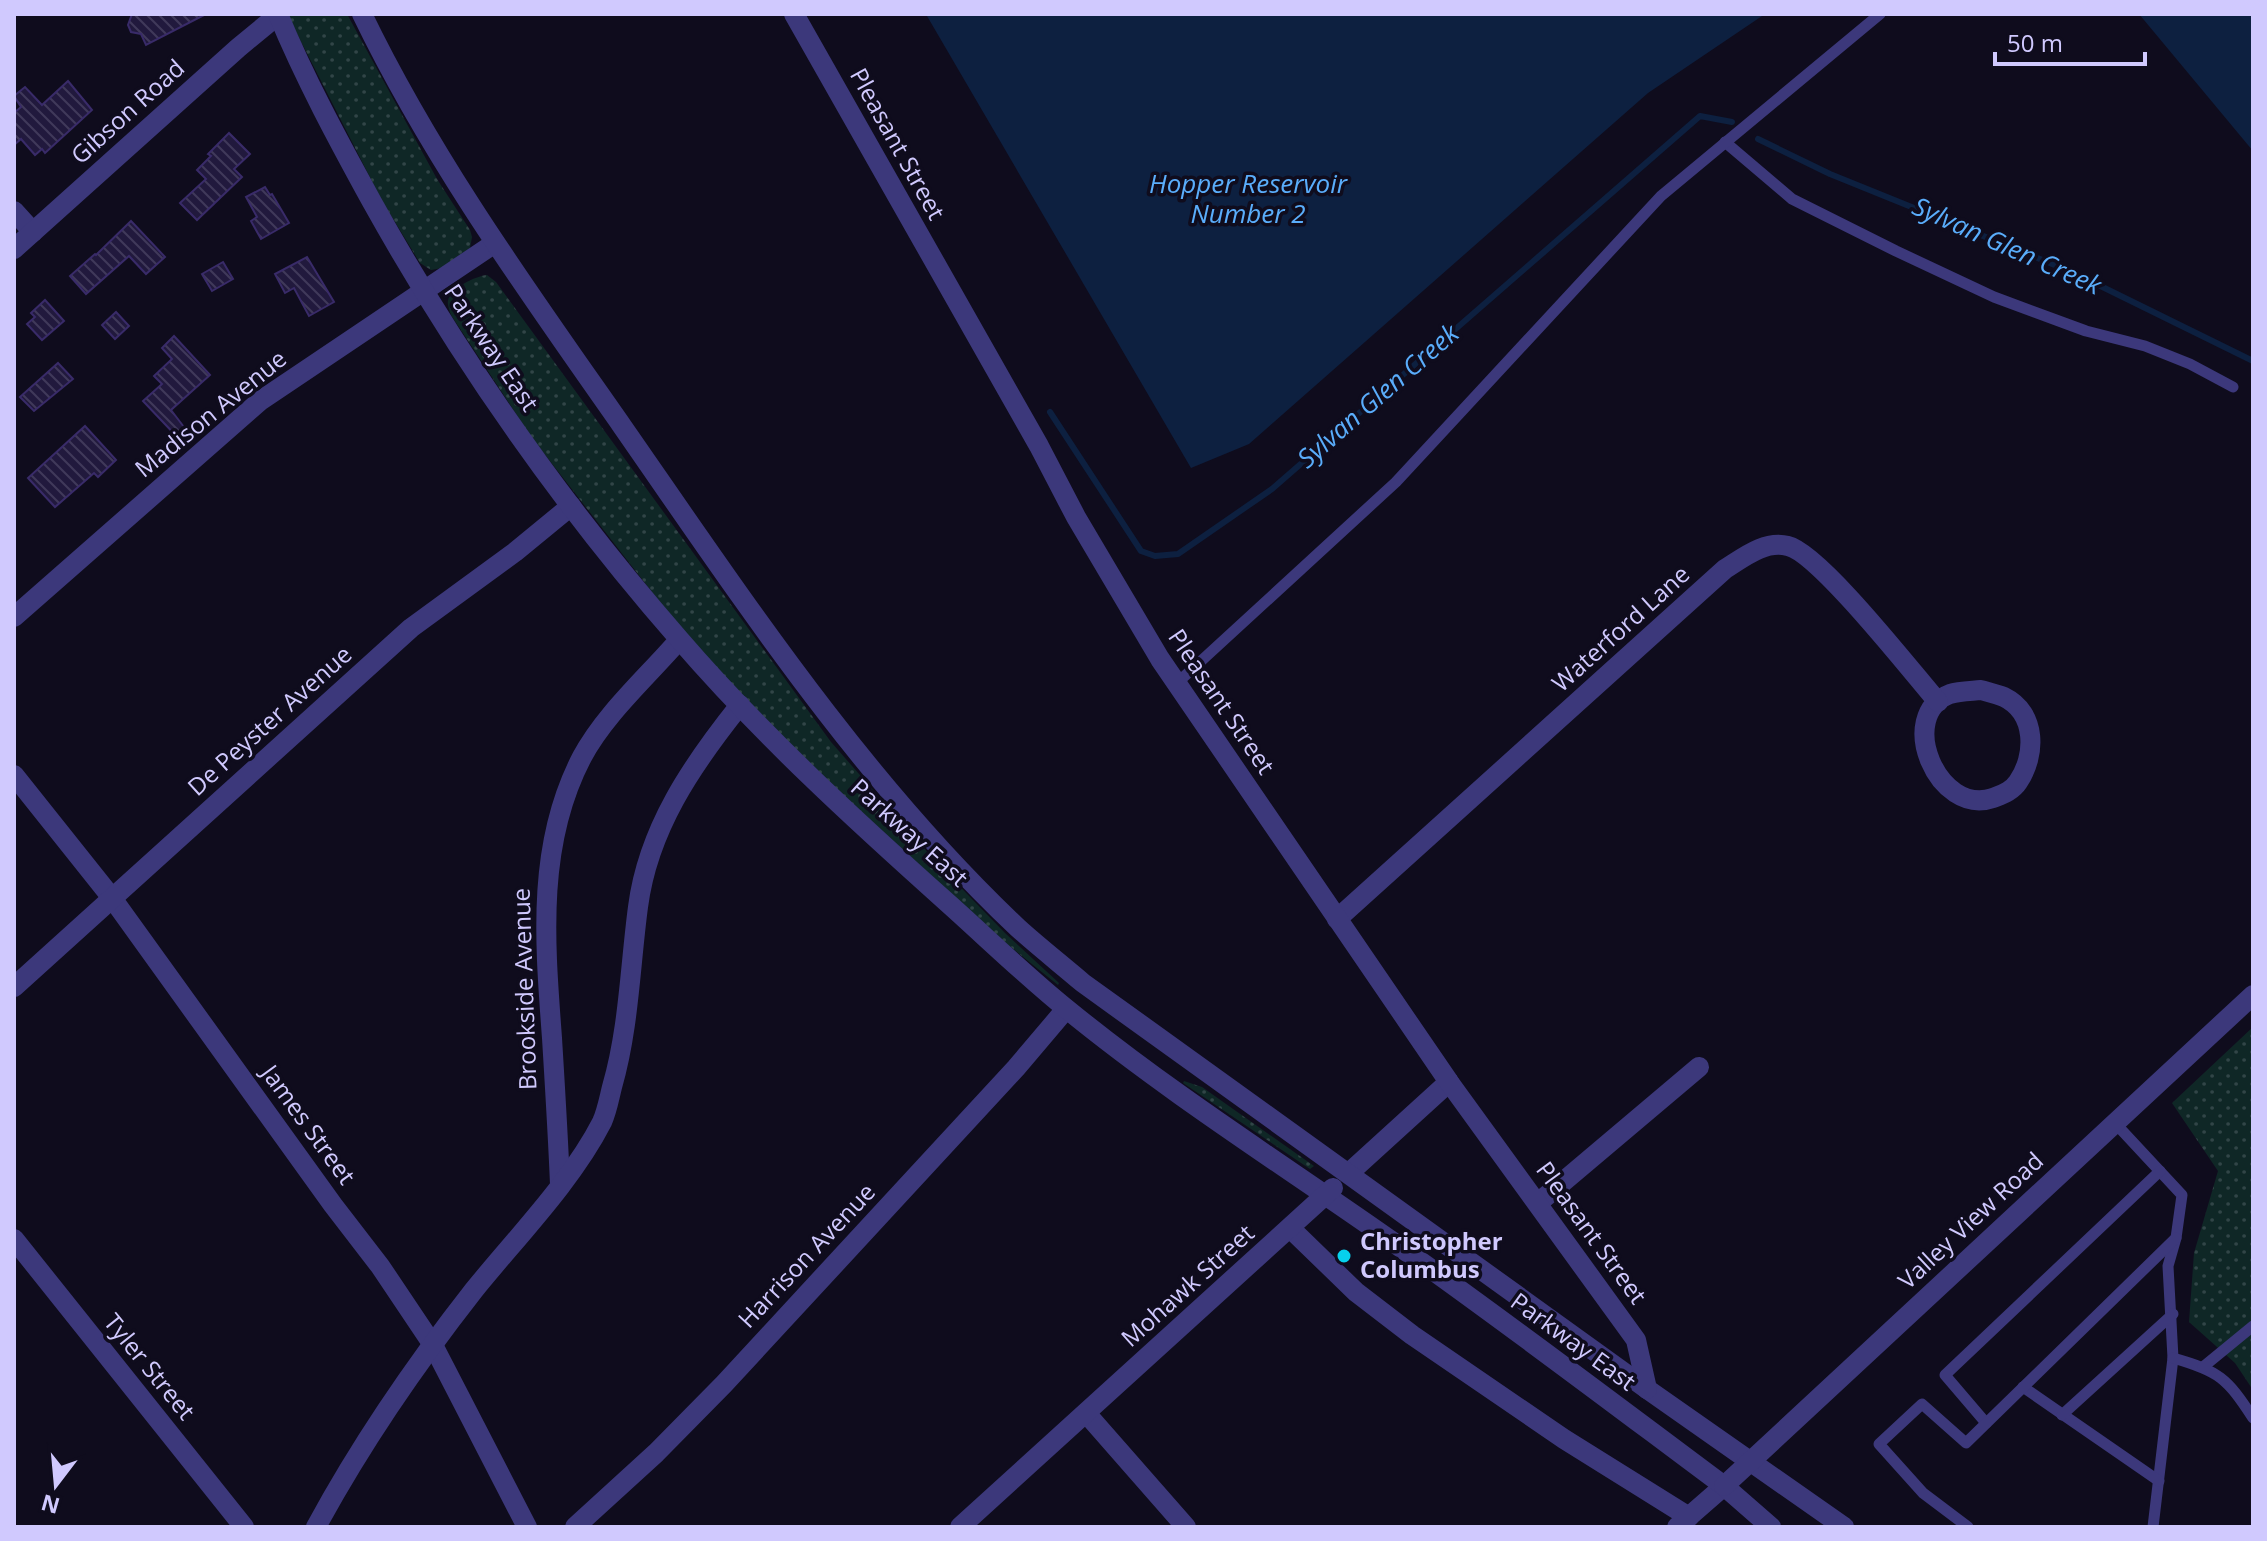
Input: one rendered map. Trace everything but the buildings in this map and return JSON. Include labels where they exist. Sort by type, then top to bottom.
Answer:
[{"type":"street","name":"Parkway East","points":[[362,14],[431,143],[495,243],[716,561],[841,730],[963,872],[1019,928],[1083,983],[1844,1527]]},
{"type":"street","name":"Pleasant Street","points":[[794,14],[1039,446],[1076,517],[1176,684],[1449,1082],[1636,1340],[1647,1389]]},
{"type":"street","name":"Parkway East","points":[[278,15],[342,149],[422,292],[493,401],[571,506],[679,640],[740,705],[853,818],[1066,1009],[1162,1081],[1426,1266],[1724,1486]]},
{"type":"street","name":"Gibson Road","points":[[14,249],[278,15]]},
{"type":"street","points":[[14,211],[33,232]]},
{"type":"street","name":"Madison Avenue","points":[[14,617],[260,401],[495,243]]},
{"type":"street","name":"De Peyster Avenue","points":[[14,987],[411,628],[515,552],[571,506]]},
{"type":"street","name":"Waterford Lane","points":[[1337,919],[1725,569],[1760,547],[1786,545],[1814,561],[1938,702]]},
{"type":"street","name":"Brookside Avenue","points":[[560,1184],[545,941],[547,871],[560,815],[582,757],[605,724],[679,640]]},
{"type":"street","points":[[1981,690],[2006,697],[2021,711],[2031,734],[2030,761],[2016,784],[2006,793],[1984,801],[1964,797],[1945,785],[1931,765],[1924,740],[1928,715],[1938,702],[1951,694],[1981,690]]},
{"type":"street","points":[[316,1527],[350,1469],[433,1345],[589,1147],[604,1116],[619,1063],[638,904],[651,848],[674,796],[740,705]]},
{"type":"street","name":"James Street","points":[[14,775],[112,898],[380,1266],[433,1345],[527,1527]]},
{"type":"street","name":"Valley View Road","points":[[1683,1522],[2253,995]]},
{"type":"street","name":"Harrison Avenue","points":[[575,1527],[656,1453],[724,1384],[1016,1068],[1066,1009]]},
{"type":"street","points":[[1538,1203],[1699,1067]]},
{"type":"street","name":"Mohawk Street","points":[[960,1527],[1449,1082]]},
{"type":"street","points":[[1290,1228],[1356,1292],[1412,1335],[1683,1522]]},
{"type":"street","name":"Tyler Street","points":[[14,1239],[244,1527]]},
{"type":"street","points":[[1086,1413],[1186,1527]]},
{"type":"street","points":[[1724,1486],[1771,1527]]},
{"type":"lane","points":[[1176,684],[1396,482],[1661,196],[1880,14]]},
{"type":"lane","points":[[1725,142],[1792,199],[1896,251],[1994,297],[2086,331],[2145,346],[2190,364],[2233,387]]},
{"type":"lane","points":[[2115,1123],[2182,1195],[2176,1238],[2168,1266],[2173,1358],[2153,1527]]},
{"type":"lane","points":[[1986,1423],[1945,1375],[2160,1171]]},
{"type":"lane","points":[[1968,1527],[1923,1493],[1879,1444],[1922,1404],[1966,1443],[2176,1238]]},
{"type":"lane","points":[[2062,1415],[2173,1314]]},
{"type":"lane","points":[[2203,1367],[2253,1326]]},
{"type":"lane","points":[[2173,1358],[2210,1369],[2236,1391],[2253,1418]]},
{"type":"lane","points":[[2023,1387],[2159,1481]]},
{"type":"green space","points":[[287,14],[347,14],[437,179],[470,230],[470,248],[442,268],[431,270],[420,263],[381,199]]},
{"type":"green space","points":[[487,275],[496,282],[831,742],[937,863],[1058,985],[1002,940],[816,770],[719,672],[666,610],[532,438],[451,315],[448,302],[453,292],[470,280]]},
{"type":"green space","points":[[2253,1027],[2253,1390],[2235,1363],[2189,1322],[2194,1253],[2218,1171],[2172,1103]]},
{"type":"green space","points":[[1184,1081],[1202,1087],[1314,1166],[1310,1169]]},
{"type":"water","name":"Hopper Reservoir Number 2","points":[[1765,14],[1648,93],[1249,444],[1191,468],[927,16]]},
{"type":"water","points":[[2139,14],[2253,14],[2253,151]]},
{"type":"waterway","name":"Sylvan Glen Creek","points":[[1050,412],[1141,551],[1155,556],[1178,554],[1272,489],[1700,116],[1732,122]]},
{"type":"waterway","name":"Sylvan Glen Creek","points":[[1758,139],[1830,174],[2072,272],[2253,361]]},
{"type":"place","name":"Christopher Columbus","points":[[1344,1256]]}]
